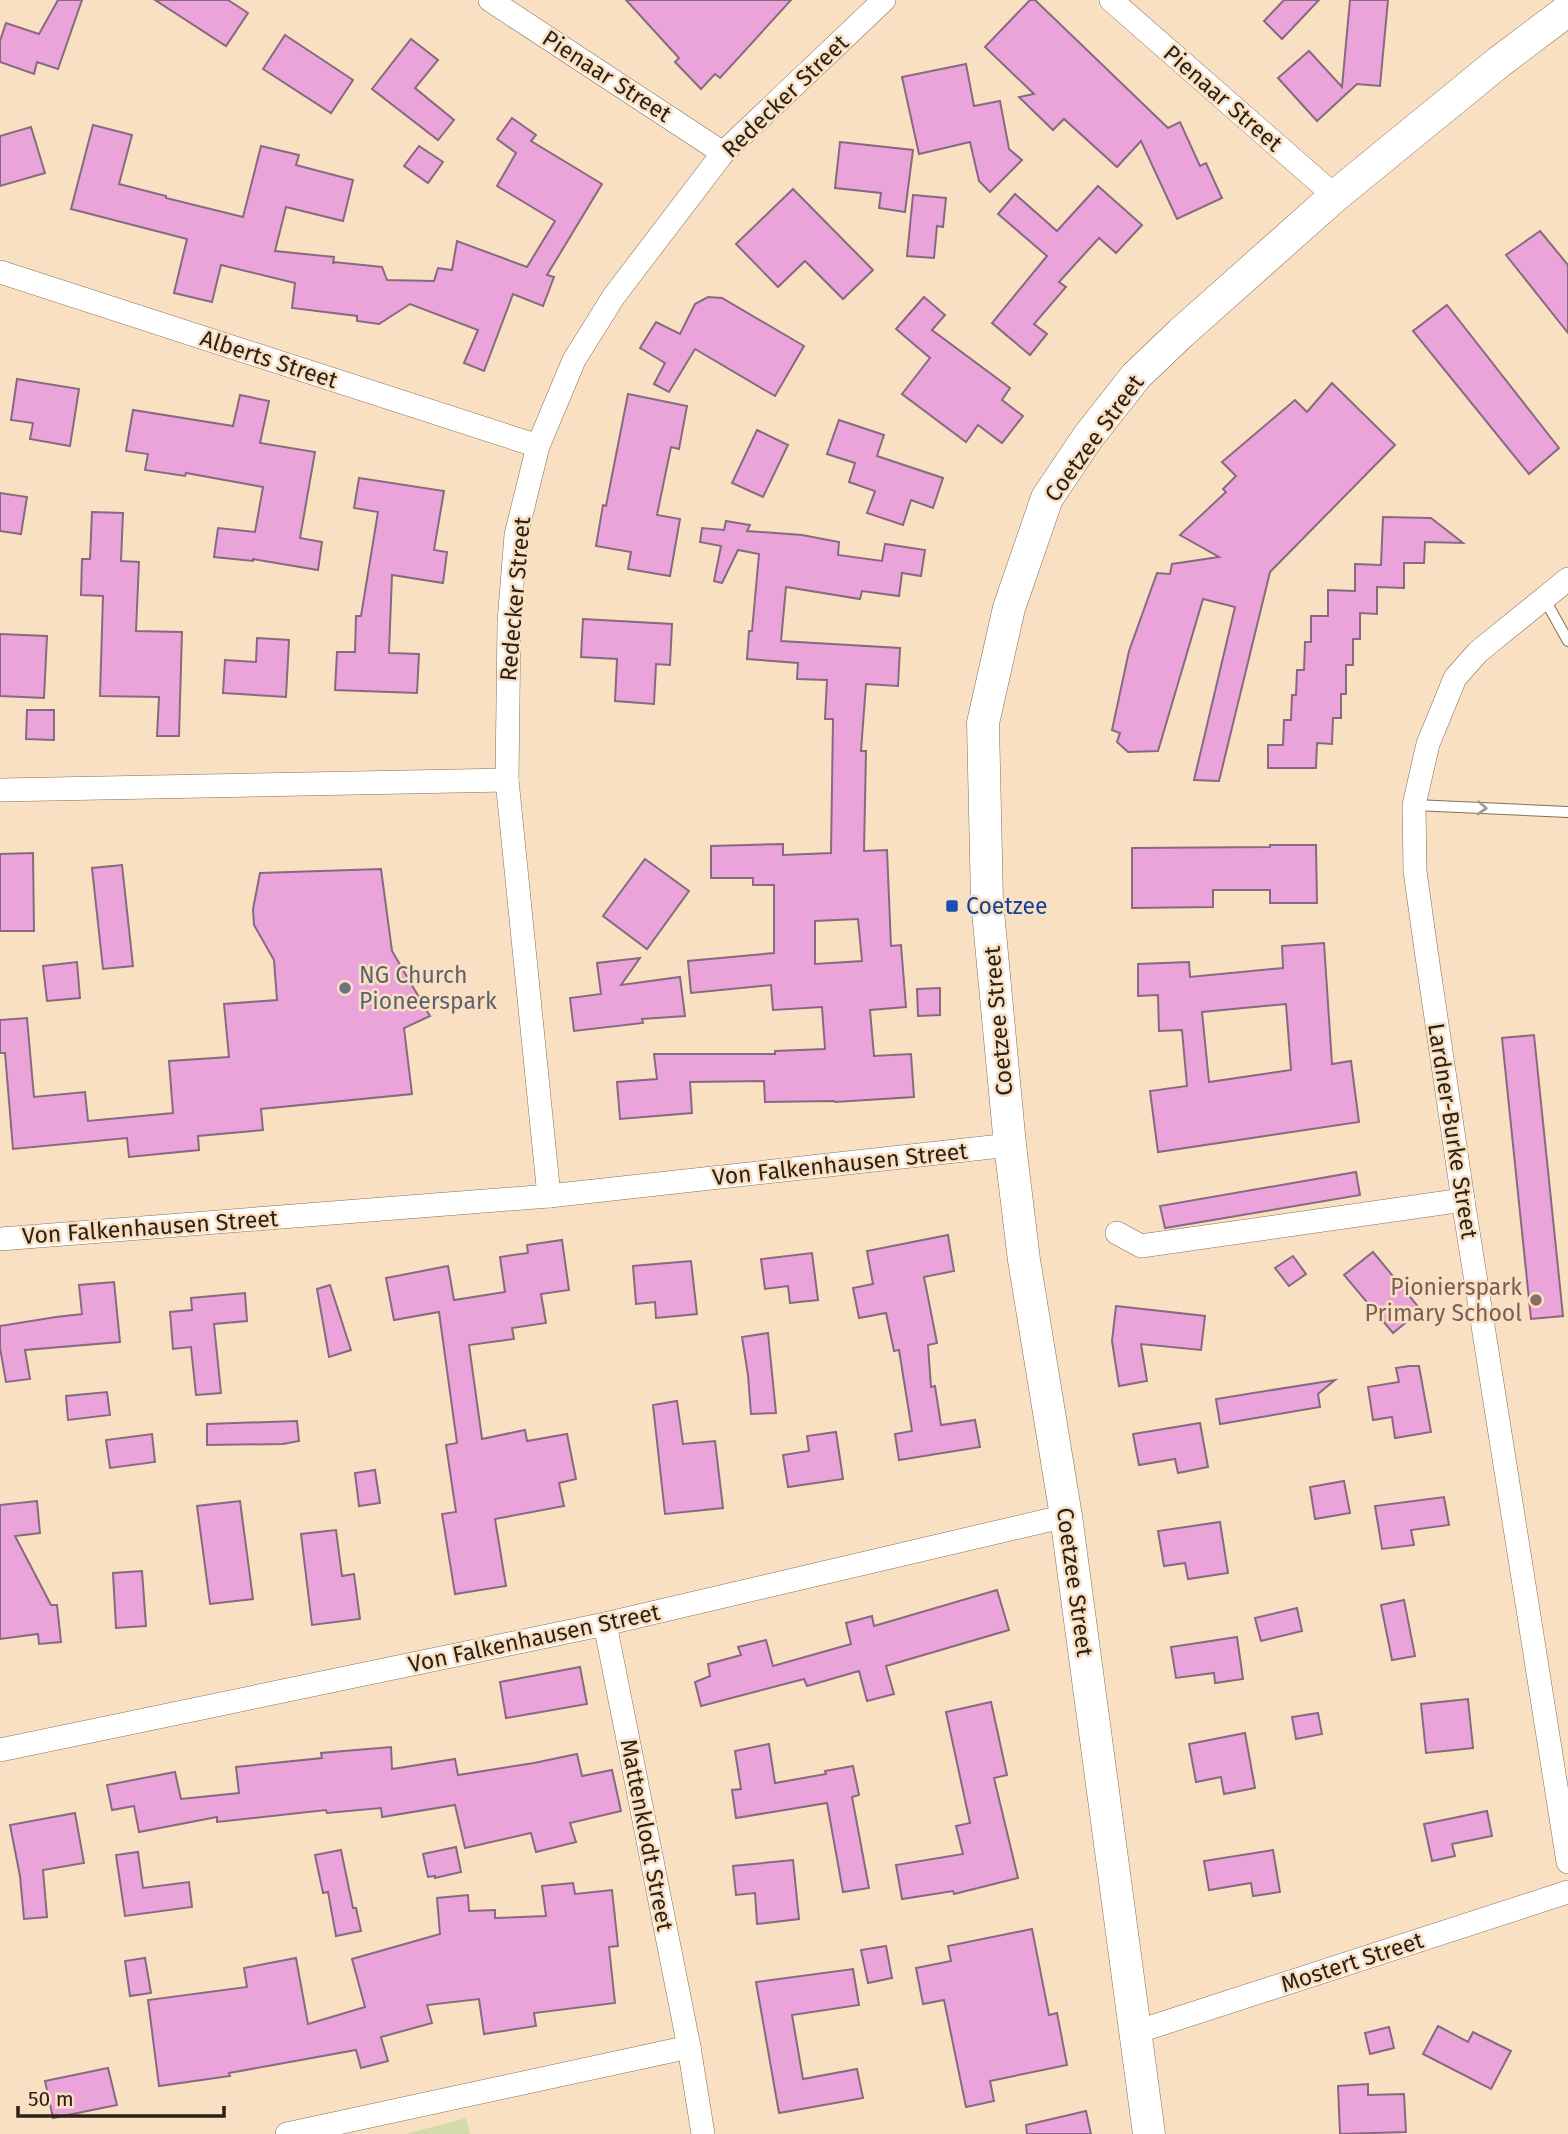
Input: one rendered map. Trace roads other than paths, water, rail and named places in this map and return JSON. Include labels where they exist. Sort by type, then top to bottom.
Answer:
[{"type":"street","name":"Pienaar Street","points":[[490,0],[723,153]]},
{"type":"street","name":"Redecker Street","points":[[549,1196],[507,780],[509,622],[516,535],[538,446],[574,360],[614,296],[723,153],[884,0]]},
{"type":"street","name":"Pienaar Street","points":[[1111,0],[1335,196]]},
{"type":"street","name":"Coetzee Street","points":[[1149,2134],[1066,1516],[1024,1259],[1010,1145],[987,901],[983,723],[1009,608],[1047,498],[1088,437],[1136,376],[1335,196],[1499,62],[1568,10]]},
{"type":"street","name":"Alberts Street","points":[[0,272],[538,446]]},
{"type":"street","name":"Lardner-Burke Street","points":[[1568,579],[1478,652],[1455,678],[1427,744],[1414,805],[1415,871],[1463,1200],[1568,1862]]},
{"type":"street","points":[[0,790],[507,780]]},
{"type":"street","name":"Von Falkenhausen Street","points":[[0,1239],[549,1196],[1010,1145]]},
{"type":"street","points":[[1117,1233],[1141,1247],[1463,1200]]},
{"type":"street","name":"Von Falkenhausen Street","points":[[0,1750],[605,1624],[1066,1516]]},
{"type":"street","name":"Mattenklodt Street","points":[[605,1624],[689,2047],[703,2134]]},
{"type":"street","name":"Mostert Street","points":[[1136,2032],[1568,1892]]},
{"type":"street","points":[[287,2134],[689,2047]]},
{"type":"lane","points":[[1544,598],[1568,641]]},
{"type":"lane","points":[[1414,805],[1568,812]]},
{"type":"place","name":"Coetzee","points":[[952,906]]},
{"type":"place","name":"NG Church Pioneerspark","points":[[345,988]]},
{"type":"place","name":"Pionierspark Primary School","points":[[1536,1300]]}]
